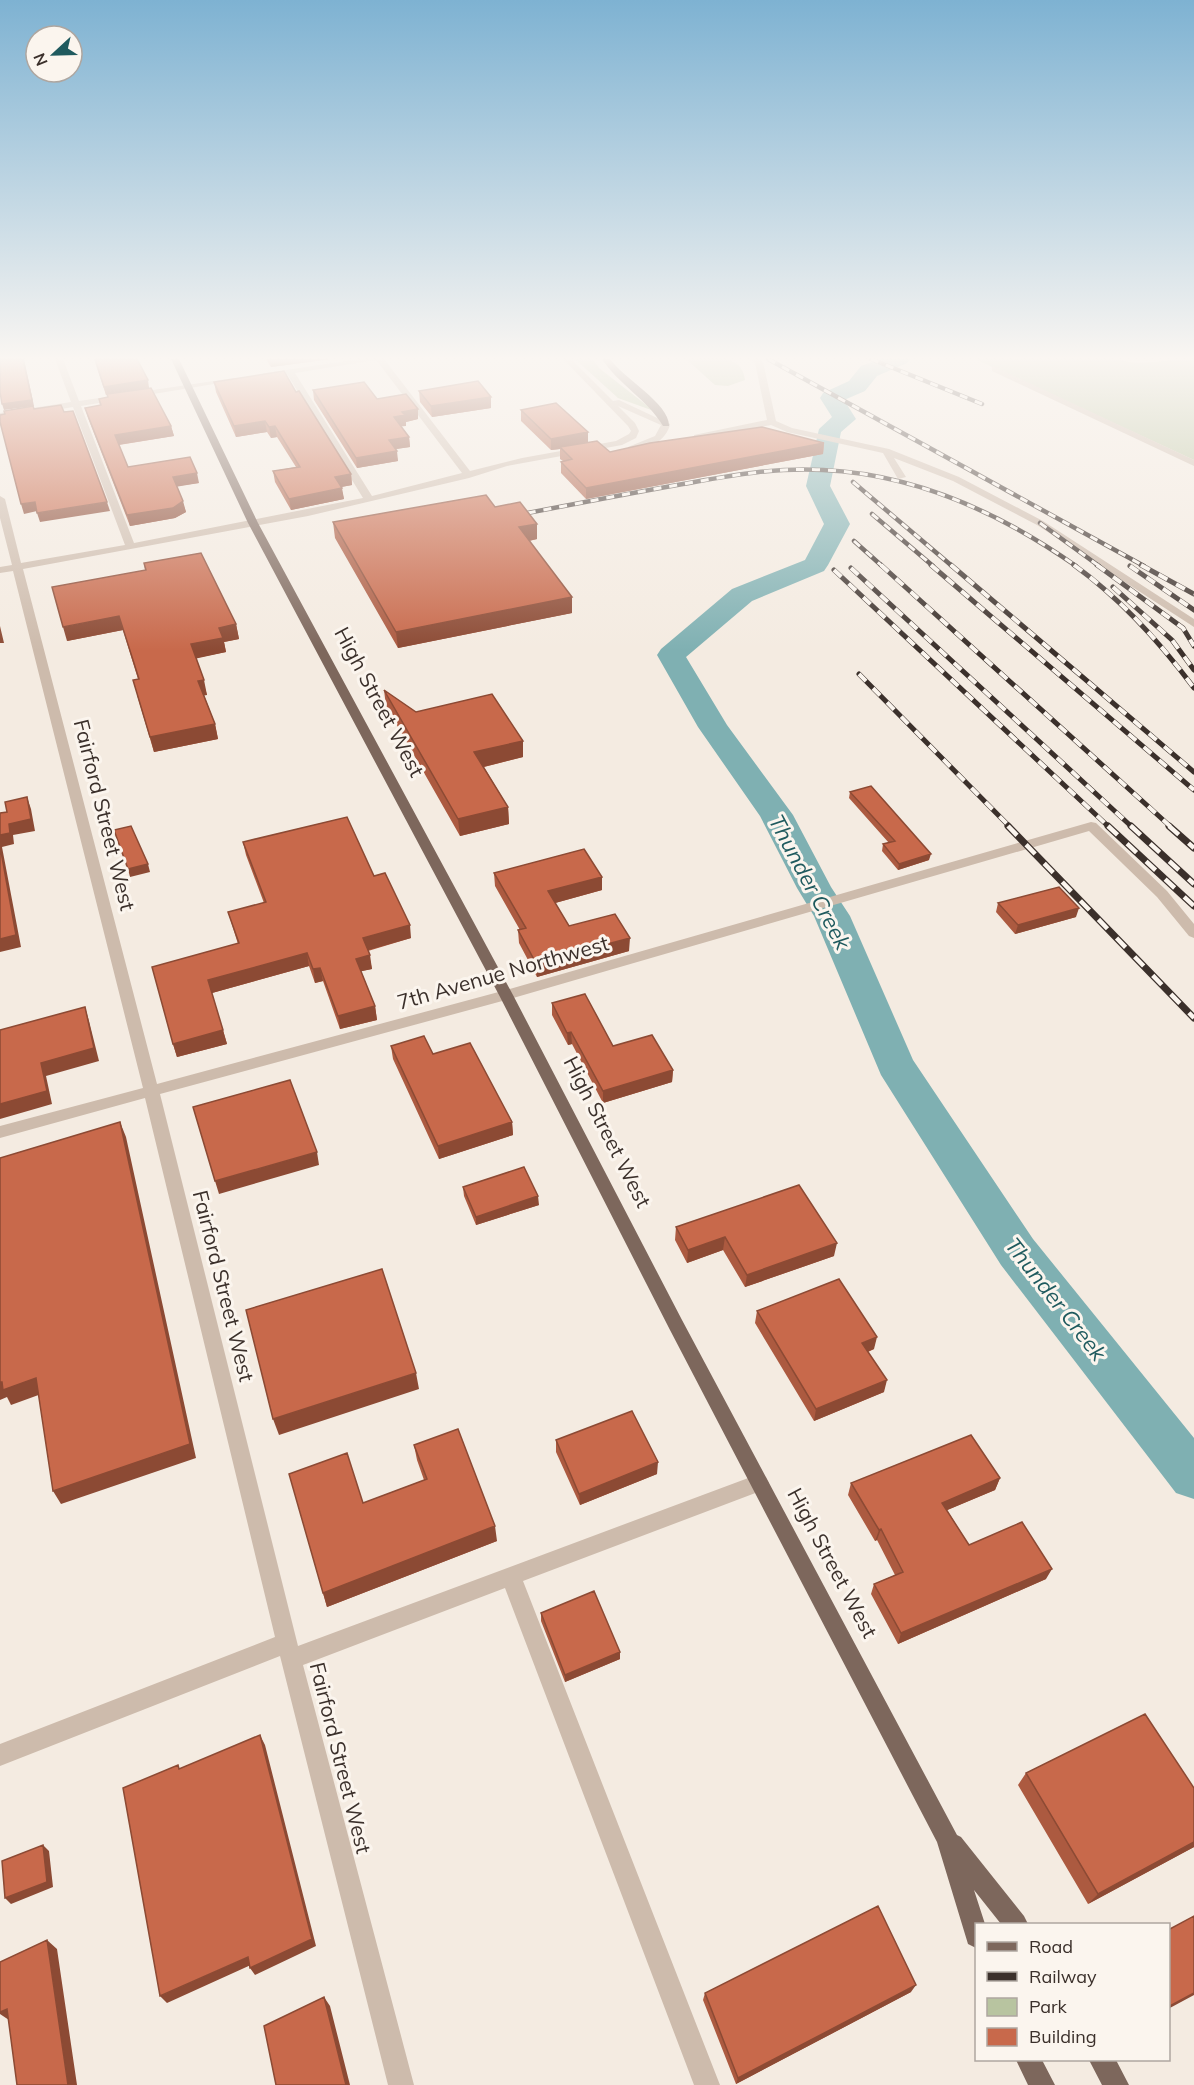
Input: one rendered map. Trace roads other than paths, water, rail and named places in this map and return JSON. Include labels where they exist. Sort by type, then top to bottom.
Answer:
[{"type":"main road","name":"High Street West","points":[[221,456],[253,524],[506,995],[759,1483],[947,1838],[975,1933]]},
{"type":"main road","points":[[947,1838],[1015,1923]]},
{"type":"main road","points":[[1030,2061],[1042,2085]]},
{"type":"main road","points":[[1103,2061],[1116,2085]]},
{"type":"street","points":[[95,456],[129,546]]},
{"type":"street","points":[[342,456],[369,499]]},
{"type":"street","points":[[455,456],[469,475]]},
{"type":"street","points":[[8,568],[253,524],[548,456]]},
{"type":"street","points":[[469,475],[495,475],[589,456]]},
{"type":"street","points":[[889,456],[901,477]]},
{"type":"street","points":[[899,456],[956,479],[1040,523],[1194,624]]},
{"type":"street","points":[[1180,456],[1194,463]]},
{"type":"street","name":"Fairford Street West","points":[[0,499],[8,568],[151,1090],[289,1651],[401,2085]]},
{"type":"street","name":"7th Avenue Northwest","points":[[0,1132],[506,995],[1091,826],[1162,894],[1194,933]]},
{"type":"street","points":[[0,1755],[289,1651],[511,1576],[759,1483]]},
{"type":"street","points":[[511,1576],[707,2085]]},
{"type":"waterway","name":"Thunder Creek","points":[[824,456],[818,486],[837,524],[815,565],[742,595],[671,655],[713,727],[776,815],[814,888],[832,916],[895,1065],[1017,1252],[1194,1476]]},
{"type":"railway","points":[[945,456],[1144,566]]},
{"type":"railway","points":[[512,516],[735,475],[805,469],[857,473],[891,479],[956,500],[1018,530],[1076,566]]},
{"type":"railway","points":[[853,482],[952,566]]},
{"type":"railway","points":[[872,514],[933,566]]},
{"type":"railway","points":[[1040,523],[1099,566]]},
{"type":"railway","points":[[854,541],[882,566]]},
{"type":"railway","points":[[881,565],[1171,827]]},
{"type":"railway","points":[[931,565],[1194,790]]},
{"type":"railway","points":[[951,565],[1194,772]]},
{"type":"railway","points":[[1074,565],[1123,606],[1167,654],[1194,688]]},
{"type":"railway","points":[[1097,565],[1183,628],[1194,646]]},
{"type":"railway","points":[[1141,565],[1194,594]]},
{"type":"railway","points":[[1130,566],[1194,610]]},
{"type":"railway","points":[[851,568],[1132,827]]},
{"type":"railway","points":[[834,570],[1109,827]]},
{"type":"railway","points":[[1113,587],[1172,640],[1194,670]]},
{"type":"railway","points":[[859,674],[1010,827]]},
{"type":"railway","points":[[1008,826],[1194,1018]]},
{"type":"railway","points":[[1108,826],[1194,906]]},
{"type":"railway","points":[[1131,826],[1194,884]]},
{"type":"railway","points":[[1169,826],[1194,848]]}]
